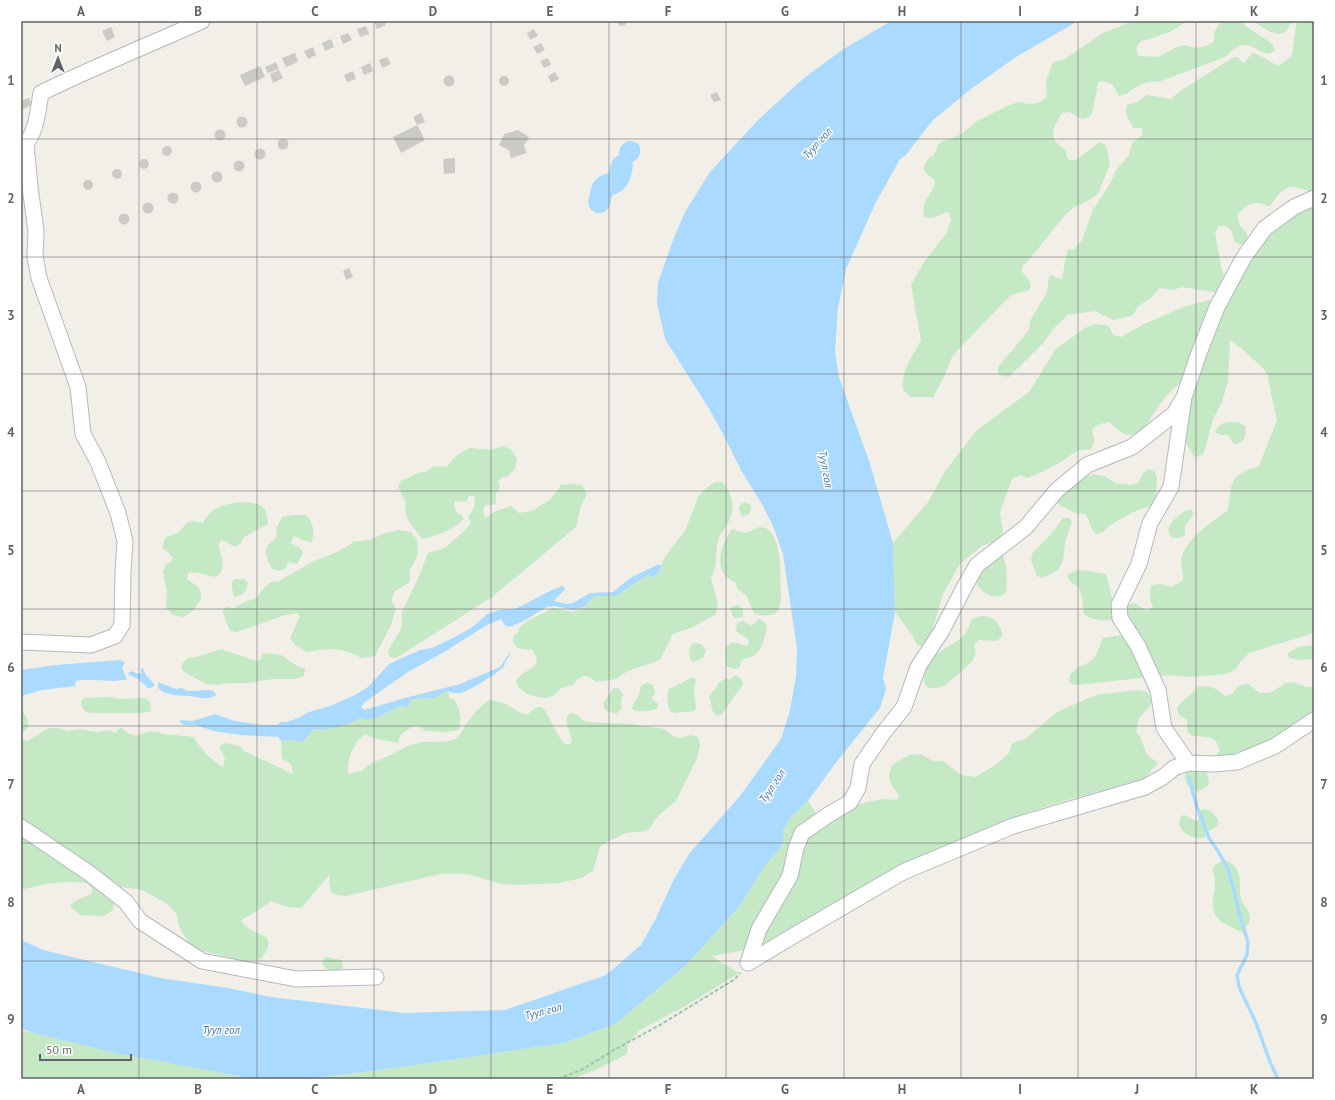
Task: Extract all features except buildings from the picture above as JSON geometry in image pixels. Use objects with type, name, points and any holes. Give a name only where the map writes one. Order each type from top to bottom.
[{"type":"street","points":[[21,642],[91,645],[115,636],[122,625],[125,541],[118,513],[101,470],[83,434],[78,387],[39,278],[35,258],[36,231],[24,146],[33,129],[38,113],[41,93],[86,70],[158,41],[202,21]]},
{"type":"street","points":[[1188,763],[1164,728],[1158,690],[1138,646],[1120,618],[1119,605],[1139,564],[1150,523],[1171,487],[1184,397],[1217,307],[1244,257],[1265,228],[1294,207],[1314,198]]},
{"type":"street","points":[[748,963],[758,928],[790,876],[796,848],[802,833],[850,802],[858,788],[862,764],[884,732],[904,707],[918,667],[941,632],[966,584],[978,565],[1026,527],[1057,490],[1086,465],[1132,446],[1174,414],[1184,397]]},
{"type":"street","points":[[748,963],[903,872],[1013,826],[1145,787],[1163,777],[1174,768],[1188,763],[1214,764],[1236,762],[1275,746],[1314,720]]},
{"type":"street","points":[[21,827],[89,873],[126,902],[140,921],[202,961],[296,979],[376,977]]},
{"type":"path","points":[[558,1079],[583,1069],[697,1003],[735,979],[748,963]]},
{"type":"green space","points":[[1133,21],[1185,21],[1171,31],[1140,42],[1136,49],[1139,56],[1158,57],[1179,46],[1185,45],[1195,48],[1205,46],[1214,42],[1214,33],[1221,21],[1241,21],[1273,45],[1275,50],[1267,54],[1252,46],[1243,45],[1233,50],[1225,57],[1161,81],[1148,82],[1139,85],[1126,94],[1119,96],[1112,84],[1101,81],[1098,83],[1092,114],[1087,118],[1082,119],[1069,112],[1062,113],[1053,133],[1056,142],[1066,150],[1069,160],[1076,160],[1100,142],[1107,148],[1110,164],[1098,194],[1084,203],[1074,207],[1065,215],[1028,261],[1022,266],[1022,272],[1030,282],[1030,290],[1011,295],[958,350],[952,357],[943,379],[933,397],[911,397],[903,390],[905,370],[921,340],[911,285],[924,262],[946,234],[951,221],[949,213],[946,212],[938,216],[927,218],[924,217],[924,205],[935,181],[925,172],[924,166],[928,159],[934,155],[938,145],[942,141],[961,134],[977,121],[1009,105],[1020,102],[1027,104],[1038,103],[1047,97],[1046,82],[1052,64],[1056,61],[1063,60],[1103,33]]},
{"type":"green space","points":[[1254,21],[1293,21],[1285,32],[1278,34],[1264,29]]},
{"type":"green space","points":[[1299,21],[1314,21],[1314,192],[1291,187],[1281,192],[1271,205],[1267,206],[1254,203],[1246,206],[1237,216],[1240,226],[1247,234],[1246,242],[1241,245],[1234,242],[1232,232],[1227,226],[1219,226],[1215,233],[1222,271],[1226,278],[1219,292],[1182,287],[1173,290],[1159,288],[1151,298],[1138,306],[1133,315],[1123,318],[1113,320],[1095,311],[1068,315],[1055,327],[1044,342],[1009,377],[998,374],[998,367],[1029,330],[1030,321],[1047,292],[1049,277],[1052,275],[1056,278],[1062,279],[1069,249],[1074,250],[1082,240],[1093,210],[1110,184],[1116,170],[1129,155],[1132,143],[1142,135],[1142,128],[1134,128],[1127,116],[1126,110],[1128,104],[1135,103],[1147,95],[1171,99],[1180,91],[1234,57],[1238,57],[1240,61],[1245,63],[1251,54],[1255,53],[1278,66],[1292,56],[1296,24]]},
{"type":"green space","points":[[1314,200],[1314,633],[1249,653],[1240,662],[1235,670],[1226,674],[1189,677],[1167,675],[1078,685],[1073,685],[1069,681],[1070,676],[1076,669],[1094,658],[1103,638],[1121,635],[1120,629],[1125,606],[1134,603],[1147,611],[1153,607],[1150,599],[1151,585],[1160,584],[1172,587],[1183,580],[1181,559],[1189,543],[1208,525],[1228,510],[1230,492],[1237,476],[1259,466],[1277,420],[1268,376],[1263,368],[1230,340],[1228,381],[1222,402],[1213,419],[1202,455],[1194,457],[1180,432],[1183,380],[1160,403],[1144,431],[1129,435],[1125,434],[1109,422],[1100,424],[1092,429],[1094,443],[1090,450],[1077,451],[1051,467],[1027,478],[1021,475],[1012,479],[1000,512],[1003,532],[998,540],[982,546],[960,564],[943,594],[931,635],[926,646],[917,645],[911,633],[895,612],[893,543],[928,502],[946,470],[977,430],[1029,392],[1056,349],[1085,328],[1094,324],[1109,326],[1113,335],[1121,337],[1144,324],[1186,306],[1218,298],[1280,220]]},
{"type":"green space","points":[[1227,422],[1238,422],[1245,426],[1246,432],[1241,442],[1235,444],[1228,435],[1221,435],[1215,432],[1221,424]]},
{"type":"green space","points":[[502,446],[511,449],[517,459],[515,469],[507,477],[502,477],[498,482],[500,487],[496,494],[496,503],[493,505],[486,505],[483,508],[485,518],[496,511],[511,506],[519,513],[532,511],[551,499],[561,485],[573,484],[582,485],[587,494],[581,506],[576,527],[492,597],[396,658],[390,657],[388,651],[402,627],[402,612],[421,572],[428,553],[445,548],[464,531],[471,523],[468,517],[475,505],[474,496],[469,496],[466,502],[455,501],[454,505],[457,513],[464,519],[444,532],[422,539],[408,520],[405,510],[406,503],[398,487],[401,481],[415,474],[427,471],[435,466],[446,467],[456,456],[471,448],[492,450]]},
{"type":"green space","points":[[1150,469],[1155,472],[1157,478],[1156,501],[1152,505],[1131,513],[1109,526],[1103,532],[1096,534],[1085,514],[1075,513],[1058,504],[1057,498],[1078,479],[1093,474],[1104,476],[1115,483],[1131,485],[1138,483],[1143,473]]},
{"type":"green space","points":[[715,482],[722,482],[725,486],[730,494],[733,507],[730,519],[719,538],[715,568],[711,577],[718,605],[716,614],[693,627],[673,634],[660,660],[628,671],[616,679],[596,682],[590,677],[584,676],[577,679],[573,685],[561,688],[553,696],[546,698],[528,694],[519,688],[516,681],[520,676],[533,668],[537,661],[532,649],[521,649],[514,644],[514,636],[518,633],[519,628],[527,621],[553,608],[573,612],[585,606],[595,596],[611,596],[623,592],[648,575],[652,578],[659,572],[663,560],[686,529],[698,497],[705,489]]},
{"type":"green space","points":[[242,502],[254,503],[262,506],[266,513],[268,524],[244,537],[241,543],[235,547],[222,540],[219,546],[222,560],[222,571],[216,577],[199,573],[188,573],[187,579],[198,587],[201,592],[201,599],[193,611],[183,617],[173,615],[166,608],[167,594],[163,572],[166,564],[171,562],[173,558],[162,548],[165,538],[179,532],[187,523],[193,521],[203,523],[210,513],[219,507]]},
{"type":"green space","points":[[744,502],[751,505],[751,508],[750,514],[742,516],[739,507]]},
{"type":"green space","points":[[1191,509],[1193,513],[1192,517],[1185,525],[1185,535],[1179,538],[1172,538],[1169,534],[1170,526],[1181,514]]},
{"type":"green space","points":[[306,515],[309,518],[313,528],[311,543],[294,536],[290,543],[299,547],[303,552],[297,564],[288,562],[285,569],[279,571],[272,569],[266,555],[267,548],[276,537],[277,527],[282,517]]},
{"type":"green space","points":[[1063,518],[1069,518],[1072,522],[1065,542],[1063,560],[1058,570],[1042,578],[1037,576],[1031,560],[1033,552],[1051,534]]},
{"type":"green space","points":[[759,527],[766,528],[771,532],[777,544],[780,560],[781,599],[779,609],[775,614],[769,615],[754,613],[746,595],[737,589],[736,583],[729,579],[722,571],[720,559],[723,546],[732,529],[746,533]]},
{"type":"green space","points":[[399,530],[411,532],[417,540],[418,554],[410,570],[410,582],[395,591],[391,600],[396,609],[391,625],[375,656],[361,658],[355,654],[334,649],[306,652],[295,645],[290,638],[300,617],[298,613],[285,615],[237,632],[230,631],[223,610],[227,607],[234,608],[244,602],[255,599],[271,582],[279,581],[314,561],[350,545],[354,541],[373,539],[382,534]]},
{"type":"green space","points":[[999,555],[1003,556],[1005,560],[1007,584],[1006,593],[997,597],[988,595],[984,592],[978,586],[977,578],[978,574],[986,565]]},
{"type":"green space","points":[[1083,570],[1106,574],[1117,616],[1113,620],[1098,620],[1084,614],[1080,590],[1070,582],[1068,578],[1068,574]]},
{"type":"green space","points":[[235,579],[244,579],[248,583],[244,593],[235,597],[232,590],[232,581]]},
{"type":"green space","points":[[739,605],[743,610],[743,617],[735,618],[732,615],[730,608]]},
{"type":"green space","points":[[981,616],[990,617],[996,621],[1003,635],[997,641],[979,640],[974,644],[976,653],[974,658],[960,673],[944,686],[938,688],[927,687],[924,678],[928,663],[938,653],[964,635],[972,619]]},
{"type":"green space","points":[[759,619],[765,622],[767,627],[763,643],[759,651],[753,656],[741,661],[740,667],[736,669],[726,665],[725,649],[729,644],[738,643],[744,646],[748,645],[748,639],[735,630],[738,623],[743,621],[751,626]]},
{"type":"green space","points":[[693,643],[701,644],[706,650],[703,658],[692,662],[689,652]]},
{"type":"green space","points":[[1314,645],[1314,659],[1298,660],[1290,658],[1287,654],[1298,647]]},
{"type":"green space","points":[[221,649],[257,661],[262,659],[261,656],[264,653],[281,655],[297,666],[305,669],[304,676],[295,679],[273,679],[248,683],[228,683],[217,685],[206,684],[184,672],[181,668],[187,658],[197,657]]},
{"type":"green space","points":[[736,675],[741,679],[743,684],[722,714],[717,716],[713,712],[709,696],[717,687],[718,683],[727,678],[729,680]]},
{"type":"green space","points":[[691,677],[696,679],[694,691],[695,711],[675,713],[670,711],[667,700],[669,689]]},
{"type":"green space","points":[[1292,682],[1309,687],[1312,687],[1314,684],[1314,728],[1299,725],[1241,757],[1218,757],[1217,753],[1220,751],[1219,746],[1214,739],[1192,736],[1187,731],[1187,720],[1179,715],[1177,708],[1197,687],[1212,687],[1225,696],[1232,694],[1237,688],[1245,684],[1248,684],[1260,693],[1270,693],[1284,684]]},
{"type":"green space","points":[[647,683],[653,685],[655,694],[651,698],[658,704],[658,708],[645,711],[632,709],[639,695],[640,687]]},
{"type":"green space","points":[[613,689],[619,689],[623,695],[621,700],[622,708],[616,714],[605,710],[603,703]]},
{"type":"green space","points":[[1136,690],[1147,692],[1153,701],[1139,718],[1136,732],[1140,736],[1147,755],[1158,763],[1144,779],[1020,815],[988,832],[934,851],[868,885],[763,947],[711,956],[739,973],[687,1005],[640,1030],[628,1043],[627,1054],[598,1069],[571,1079],[308,1079],[367,1072],[564,1043],[615,1024],[684,967],[739,907],[765,866],[781,847],[783,842],[783,830],[791,817],[808,801],[821,821],[854,805],[883,799],[897,800],[899,796],[891,784],[889,775],[892,765],[909,755],[920,754],[933,761],[943,761],[961,775],[975,777],[997,764],[1010,752],[1011,745],[1015,742],[1024,740],[1057,712],[1096,695]]},
{"type":"green space","points":[[447,691],[449,698],[454,699],[459,710],[459,730],[445,732],[426,731],[418,726],[412,727],[401,734],[398,743],[373,738],[365,734],[360,738],[351,752],[348,763],[348,775],[354,772],[362,771],[372,763],[411,745],[423,742],[444,742],[453,740],[460,735],[466,724],[477,710],[490,700],[506,704],[523,714],[528,714],[537,707],[542,707],[561,740],[565,744],[570,744],[572,741],[567,724],[567,716],[571,713],[577,715],[586,722],[632,724],[664,729],[675,737],[680,738],[691,735],[698,737],[700,745],[697,758],[676,801],[661,813],[651,827],[646,831],[625,833],[600,847],[593,871],[581,878],[560,883],[516,885],[501,884],[468,874],[440,874],[346,896],[337,895],[331,892],[329,883],[330,874],[301,908],[287,907],[271,901],[241,920],[251,930],[267,938],[269,943],[261,959],[243,961],[191,948],[179,926],[176,913],[165,902],[141,890],[122,887],[115,895],[113,910],[104,916],[80,915],[70,906],[76,901],[92,893],[92,889],[87,883],[54,883],[21,890],[21,738],[27,741],[49,728],[58,728],[68,731],[78,729],[98,732],[110,730],[116,733],[118,729],[122,728],[128,733],[136,736],[153,731],[163,734],[194,737],[206,754],[223,767],[225,758],[219,747],[225,743],[240,746],[244,751],[293,774],[291,764],[282,759],[281,741],[295,740],[302,742],[314,729],[332,728],[361,718],[365,720],[378,717],[402,705],[405,708],[409,705],[412,699],[434,698]]},
{"type":"green space","points":[[109,697],[120,699],[146,698],[150,702],[151,711],[141,713],[91,713],[85,711],[82,706],[81,701],[84,698]]},
{"type":"green space","points":[[21,711],[26,716],[28,723],[28,728],[23,732],[21,731]]},
{"type":"green space","points":[[1187,769],[1206,771],[1209,781],[1208,786],[1198,792],[1188,786],[1185,780]]},
{"type":"green space","points":[[1202,809],[1210,810],[1217,818],[1219,823],[1216,827],[1209,831],[1204,838],[1189,836],[1179,825],[1181,816],[1188,816],[1193,820],[1198,821]]},
{"type":"green space","points":[[1227,861],[1237,869],[1239,873],[1241,899],[1249,914],[1247,926],[1242,932],[1225,924],[1216,916],[1214,912],[1213,903],[1215,882],[1213,870],[1216,864]]},
{"type":"green space","points":[[327,957],[341,960],[343,966],[341,970],[332,972],[326,968],[322,963],[323,959]]},
{"type":"green space","points":[[21,1030],[115,1053],[254,1079],[21,1079]]},
{"type":"water","name":"Туул гол","points":[[891,21],[1078,21],[1016,57],[971,89],[933,120],[905,156],[900,159],[875,204],[846,269],[838,308],[835,352],[839,377],[870,464],[893,543],[895,612],[883,678],[886,689],[880,708],[834,765],[808,801],[791,817],[783,830],[783,842],[781,847],[765,866],[739,907],[684,967],[615,1024],[564,1043],[380,1070],[307,1079],[254,1079],[115,1053],[33,1033],[21,1028],[21,940],[43,950],[160,978],[228,988],[271,997],[405,1013],[505,1010],[606,975],[641,945],[656,918],[673,881],[689,854],[740,796],[781,739],[790,710],[796,676],[797,649],[783,554],[773,526],[763,506],[741,470],[708,407],[665,339],[657,303],[658,283],[673,240],[685,212],[710,172],[759,119],[804,78],[842,50]]},
{"type":"water","points":[[628,141],[639,145],[640,155],[636,160],[622,166],[619,159],[619,152],[624,143]]},
{"type":"water","points":[[657,565],[662,565],[659,572],[652,578],[648,575],[616,596],[595,596],[585,606],[574,610],[555,606],[547,607],[522,622],[509,627],[505,625],[501,619],[485,626],[446,651],[408,672],[365,702],[361,707],[364,710],[460,684],[500,667],[510,652],[504,667],[464,692],[456,693],[447,691],[434,698],[412,699],[409,705],[405,708],[402,705],[378,717],[365,720],[361,718],[332,728],[314,729],[302,742],[295,740],[281,741],[278,737],[241,735],[213,731],[196,725],[184,725],[179,722],[181,720],[193,721],[215,714],[235,721],[262,725],[277,725],[281,722],[287,722],[355,695],[368,687],[389,664],[420,650],[432,648],[453,638],[474,626],[487,614],[500,610],[515,609],[562,586],[565,588],[564,590],[554,601],[567,604],[573,603],[590,593],[613,592],[630,578]]},
{"type":"water","points":[[120,660],[125,662],[122,668],[127,679],[115,681],[82,680],[76,681],[75,686],[42,690],[21,696],[21,670],[56,665]]},
{"type":"water","points":[[141,668],[143,668],[146,675],[155,685],[151,688],[148,688],[128,673],[133,671],[141,674]]},
{"type":"water","points":[[158,682],[176,689],[182,688],[187,691],[213,691],[217,695],[203,698],[168,694],[158,688]]},
{"type":"waterway","points":[[599,202],[603,188],[617,180],[622,166]]},
{"type":"waterway","points":[[1189,778],[1197,807],[1209,838],[1228,869],[1248,942],[1247,955],[1237,975],[1239,987],[1256,1023],[1270,1062],[1278,1079]]}]
